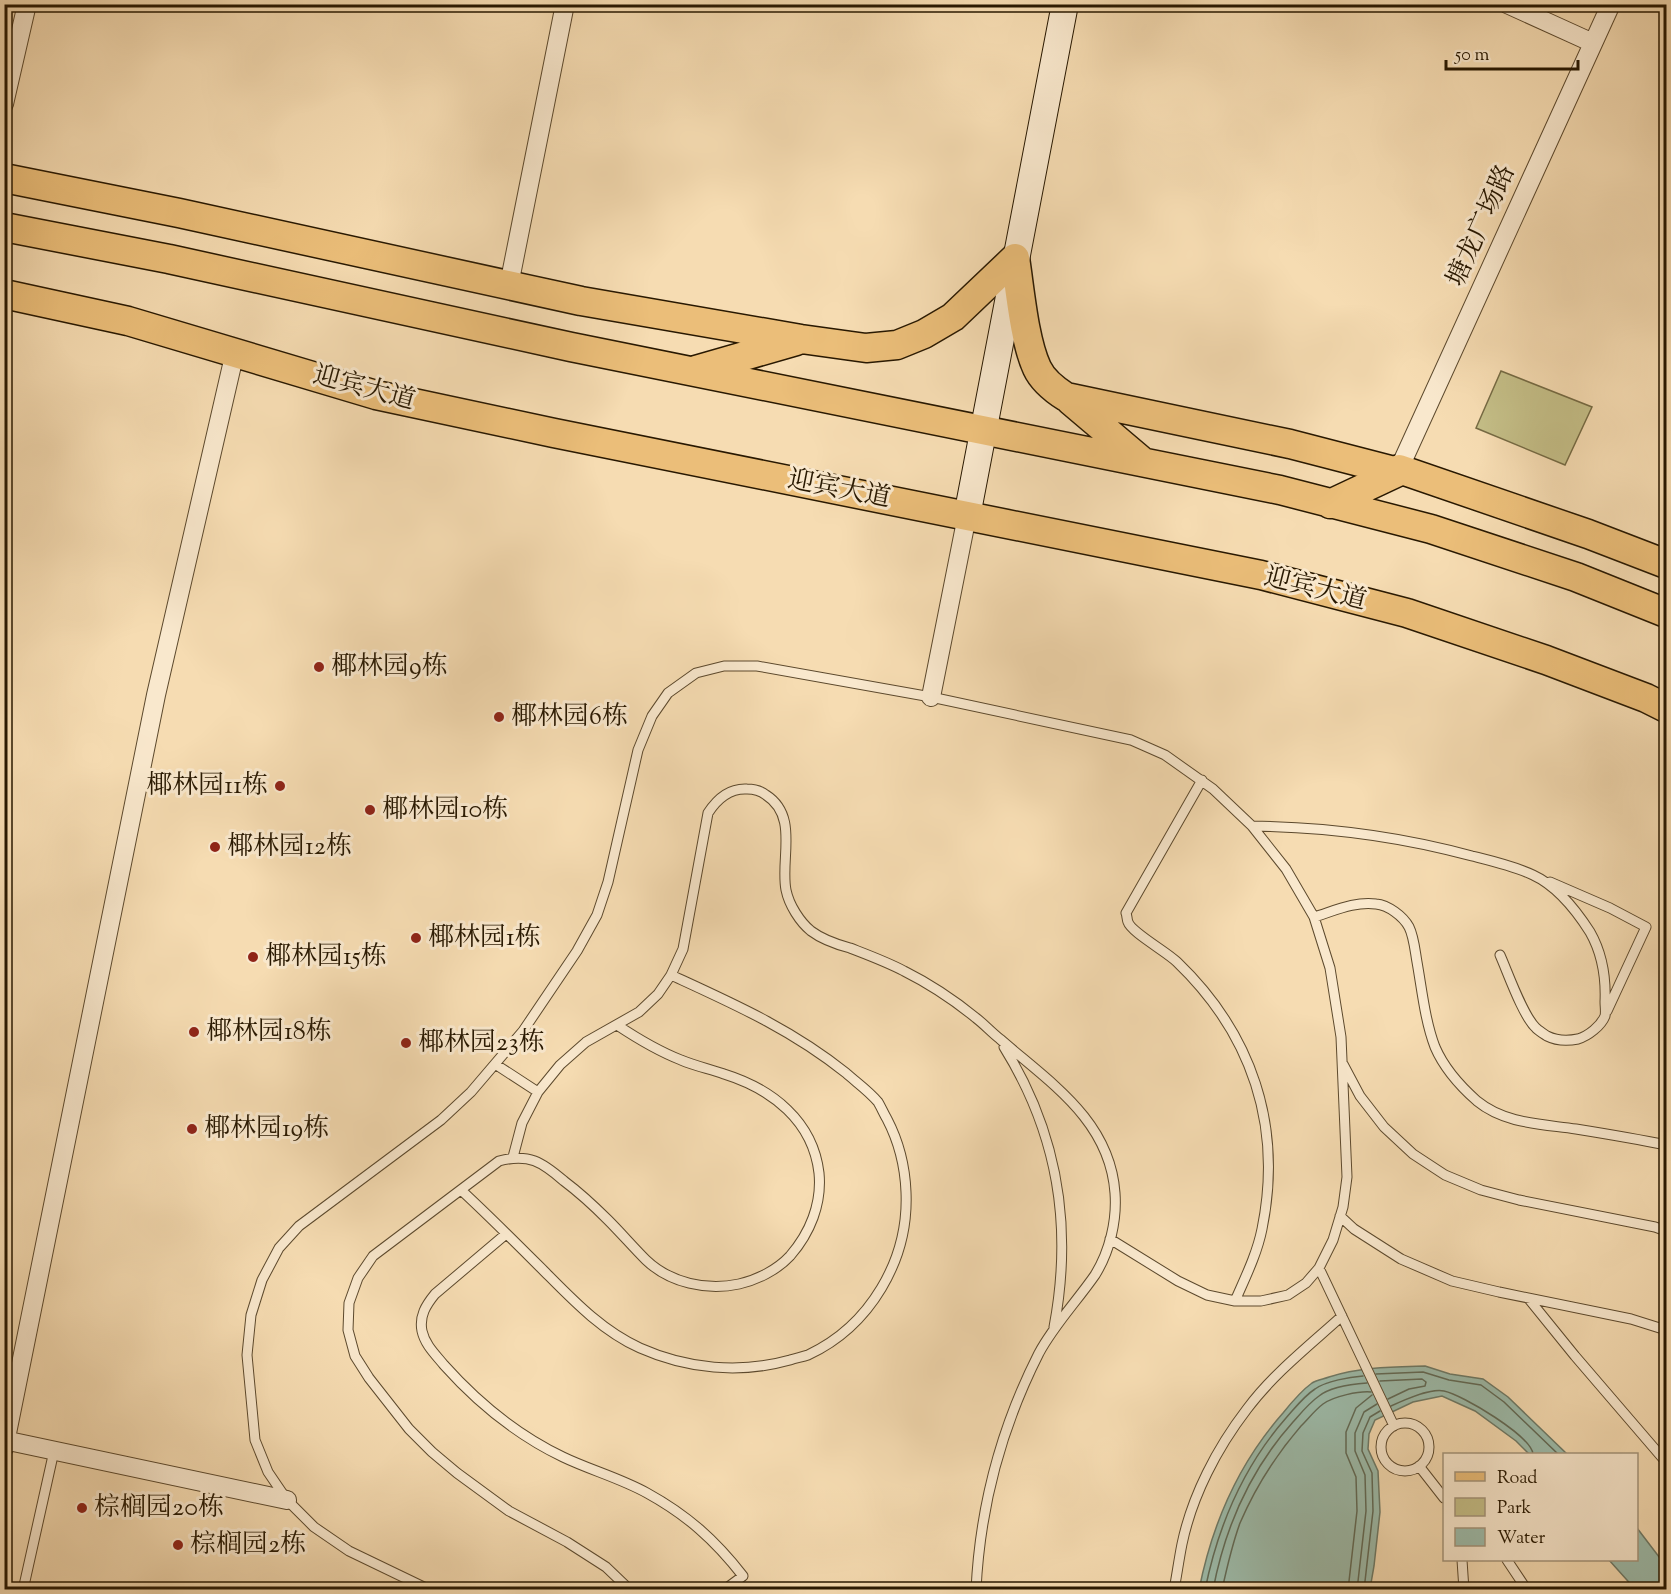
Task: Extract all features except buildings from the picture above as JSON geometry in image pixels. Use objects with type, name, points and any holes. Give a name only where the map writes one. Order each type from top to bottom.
[{"type":"main road","points":[[4,178],[179,213],[581,301],[866,348],[897,345],[924,334],[953,317],[1016,258]]},
{"type":"main road","points":[[4,227],[169,260],[560,345],[1280,490],[1431,529],[1576,577],[1665,612]]},
{"type":"main road","points":[[1016,258],[1028,340],[1037,369],[1051,388],[1066,397],[1145,463]]},
{"type":"main road","name":"迎宾大道","points":[[4,294],[128,321],[376,395],[1261,575],[1407,613],[1546,660],[1646,698],[1666,708]]},
{"type":"main road","points":[[692,372],[801,339]]},
{"type":"main road","points":[[1066,397],[1290,444],[1398,470],[1577,530],[1666,564]]},
{"type":"main road","points":[[1330,504],[1398,470]]},
{"type":"street","points":[[4,104],[27,4]]},
{"type":"street","points":[[509,285],[565,4]]},
{"type":"street","points":[[931,697],[1065,4]]},
{"type":"street","points":[[1507,4],[1593,44]]},
{"type":"street","name":"塘龙广场路","points":[[1398,470],[1611,4]]},
{"type":"street","points":[[235,352],[156,695],[5,1443],[54,1451],[287,1500]]},
{"type":"lane","points":[[430,1590],[349,1551],[314,1527],[287,1500],[268,1472],[255,1440],[247,1355],[251,1315],[262,1280],[279,1248],[299,1226],[441,1120],[471,1092],[523,1031],[578,951],[597,915],[608,882],[638,750],[652,716],[668,693],[696,673],[724,666],[757,666],[931,697],[1131,740],[1165,754],[1213,789],[1252,826],[1286,869],[1314,917],[1329,968],[1341,1037],[1347,1177],[1343,1207],[1333,1240],[1320,1268],[1306,1283],[1288,1295],[1261,1301],[1235,1301],[1208,1295],[1178,1281],[1110,1239]]},
{"type":"lane","points":[[1202,780],[1126,913],[1127,921],[1132,928],[1170,955],[1197,982],[1221,1012],[1240,1045],[1255,1080],[1264,1117],[1269,1155],[1268,1193],[1262,1230],[1251,1267],[1235,1301]]},
{"type":"lane","points":[[513,1157],[522,1123],[538,1092],[560,1065],[586,1042],[639,1012],[658,994],[671,975],[683,949],[708,813],[717,800],[730,791],[745,788],[760,791],[774,800],[782,813],[786,828],[786,890],[794,911],[808,929],[827,942],[877,958],[904,970],[930,985],[978,1019],[1058,1088],[1084,1115],[1100,1139],[1110,1165],[1115,1192],[1114,1220],[1108,1248],[1096,1273],[1041,1350],[1017,1399],[999,1450],[986,1503],[976,1590]]},
{"type":"lane","points":[[1252,826],[1336,830],[1395,838],[1442,848],[1534,875],[1646,927],[1605,1016],[1595,1029],[1582,1038],[1565,1041],[1549,1037],[1536,1028],[1527,1014],[1500,955]]},
{"type":"lane","points":[[1534,875],[1557,891],[1576,911],[1591,934],[1601,961],[1606,988],[1605,1016]]},
{"type":"lane","points":[[1314,917],[1359,903],[1378,904],[1396,912],[1408,926],[1411,936],[1429,1025],[1436,1048],[1447,1069],[1480,1103],[1500,1115],[1523,1123],[1574,1129],[1666,1145]]},
{"type":"lane","points":[[461,1190],[582,1309],[609,1330],[639,1347],[671,1360],[705,1366],[740,1368],[774,1364],[807,1355],[839,1336],[866,1311],[887,1280],[901,1246],[907,1209],[905,1172],[896,1136],[878,1102],[806,1043],[751,1012],[671,975]]},
{"type":"lane","points":[[617,1025],[638,1039],[681,1060],[747,1082],[784,1106],[799,1121],[810,1140],[817,1161],[820,1182],[818,1204],[811,1225],[801,1243],[787,1260],[749,1281],[728,1286],[706,1287],[685,1282],[665,1274],[647,1261],[581,1194],[541,1162],[513,1157],[499,1161],[373,1256],[358,1278],[349,1303],[348,1330],[355,1356],[369,1378],[410,1429],[432,1452],[509,1511],[567,1542],[606,1567],[630,1590]]},
{"type":"lane","points":[[1000,1039],[1032,1099],[1054,1163],[1060,1197],[1063,1253],[1060,1298],[1053,1332]]},
{"type":"lane","points":[[1342,1062],[1360,1096],[1384,1127],[1413,1154],[1445,1175],[1481,1190],[1519,1200],[1666,1231]]},
{"type":"lane","points":[[495,1064],[538,1092]]},
{"type":"lane","points":[[1340,1216],[1354,1229],[1401,1259],[1452,1281],[1631,1319],[1666,1330]]},
{"type":"lane","points":[[506,1233],[426,1304],[422,1317],[422,1331],[426,1343],[462,1385],[493,1413],[526,1437],[563,1457],[646,1492],[687,1518],[722,1550],[743,1576],[724,1590]]},
{"type":"lane","points":[[1320,1268],[1394,1426]]},
{"type":"lane","points":[[1528,1298],[1666,1462]]},
{"type":"lane","points":[[1174,1590],[1182,1542],[1197,1495],[1220,1449],[1248,1408],[1268,1385],[1342,1316]]},
{"type":"lane","points":[[1408,1423],[1418,1427],[1424,1433],[1429,1449],[1425,1460],[1419,1466],[1406,1471],[1394,1468],[1387,1463],[1383,1456],[1381,1442],[1384,1435],[1394,1426],[1408,1423]]},
{"type":"lane","points":[[23,1590],[54,1451]]},
{"type":"lane","points":[[1419,1466],[1443,1497]]},
{"type":"lane","points":[[1462,1561],[1464,1590]]},
{"type":"lane","points":[[1508,1561],[1527,1590]]},
{"type":"green space","points":[[1501,371],[1592,407],[1565,465],[1476,428]]},
{"type":"water","points":[[1425,1366],[1450,1374],[1483,1379],[1508,1397],[1566,1453],[1528,1453],[1516,1441],[1475,1411],[1442,1396],[1413,1402],[1375,1420],[1369,1434],[1368,1449],[1378,1471],[1380,1512],[1370,1589],[1199,1590],[1211,1542],[1229,1496],[1253,1453],[1289,1405],[1314,1382],[1352,1371]]},
{"type":"water","points":[[1638,1529],[1666,1566],[1666,1589],[1635,1589],[1610,1561],[1638,1561]]},
{"type":"place","name":"椰林园9栋","points":[[319,667]]},
{"type":"place","name":"椰林园6栋","points":[[499,717]]},
{"type":"place","name":"椰林园11栋","points":[[280,786]]},
{"type":"place","name":"椰林园10栋","points":[[370,810]]},
{"type":"place","name":"椰林园12栋","points":[[215,847]]},
{"type":"place","name":"椰林园1栋","points":[[416,938]]},
{"type":"place","name":"椰林园15栋","points":[[253,957]]},
{"type":"place","name":"椰林园18栋","points":[[194,1032]]},
{"type":"place","name":"椰林园23栋","points":[[406,1043]]},
{"type":"place","name":"椰林园19栋","points":[[192,1129]]},
{"type":"place","name":"棕榈园20栋","points":[[82,1508]]},
{"type":"place","name":"棕榈园2栋","points":[[178,1545]]}]
